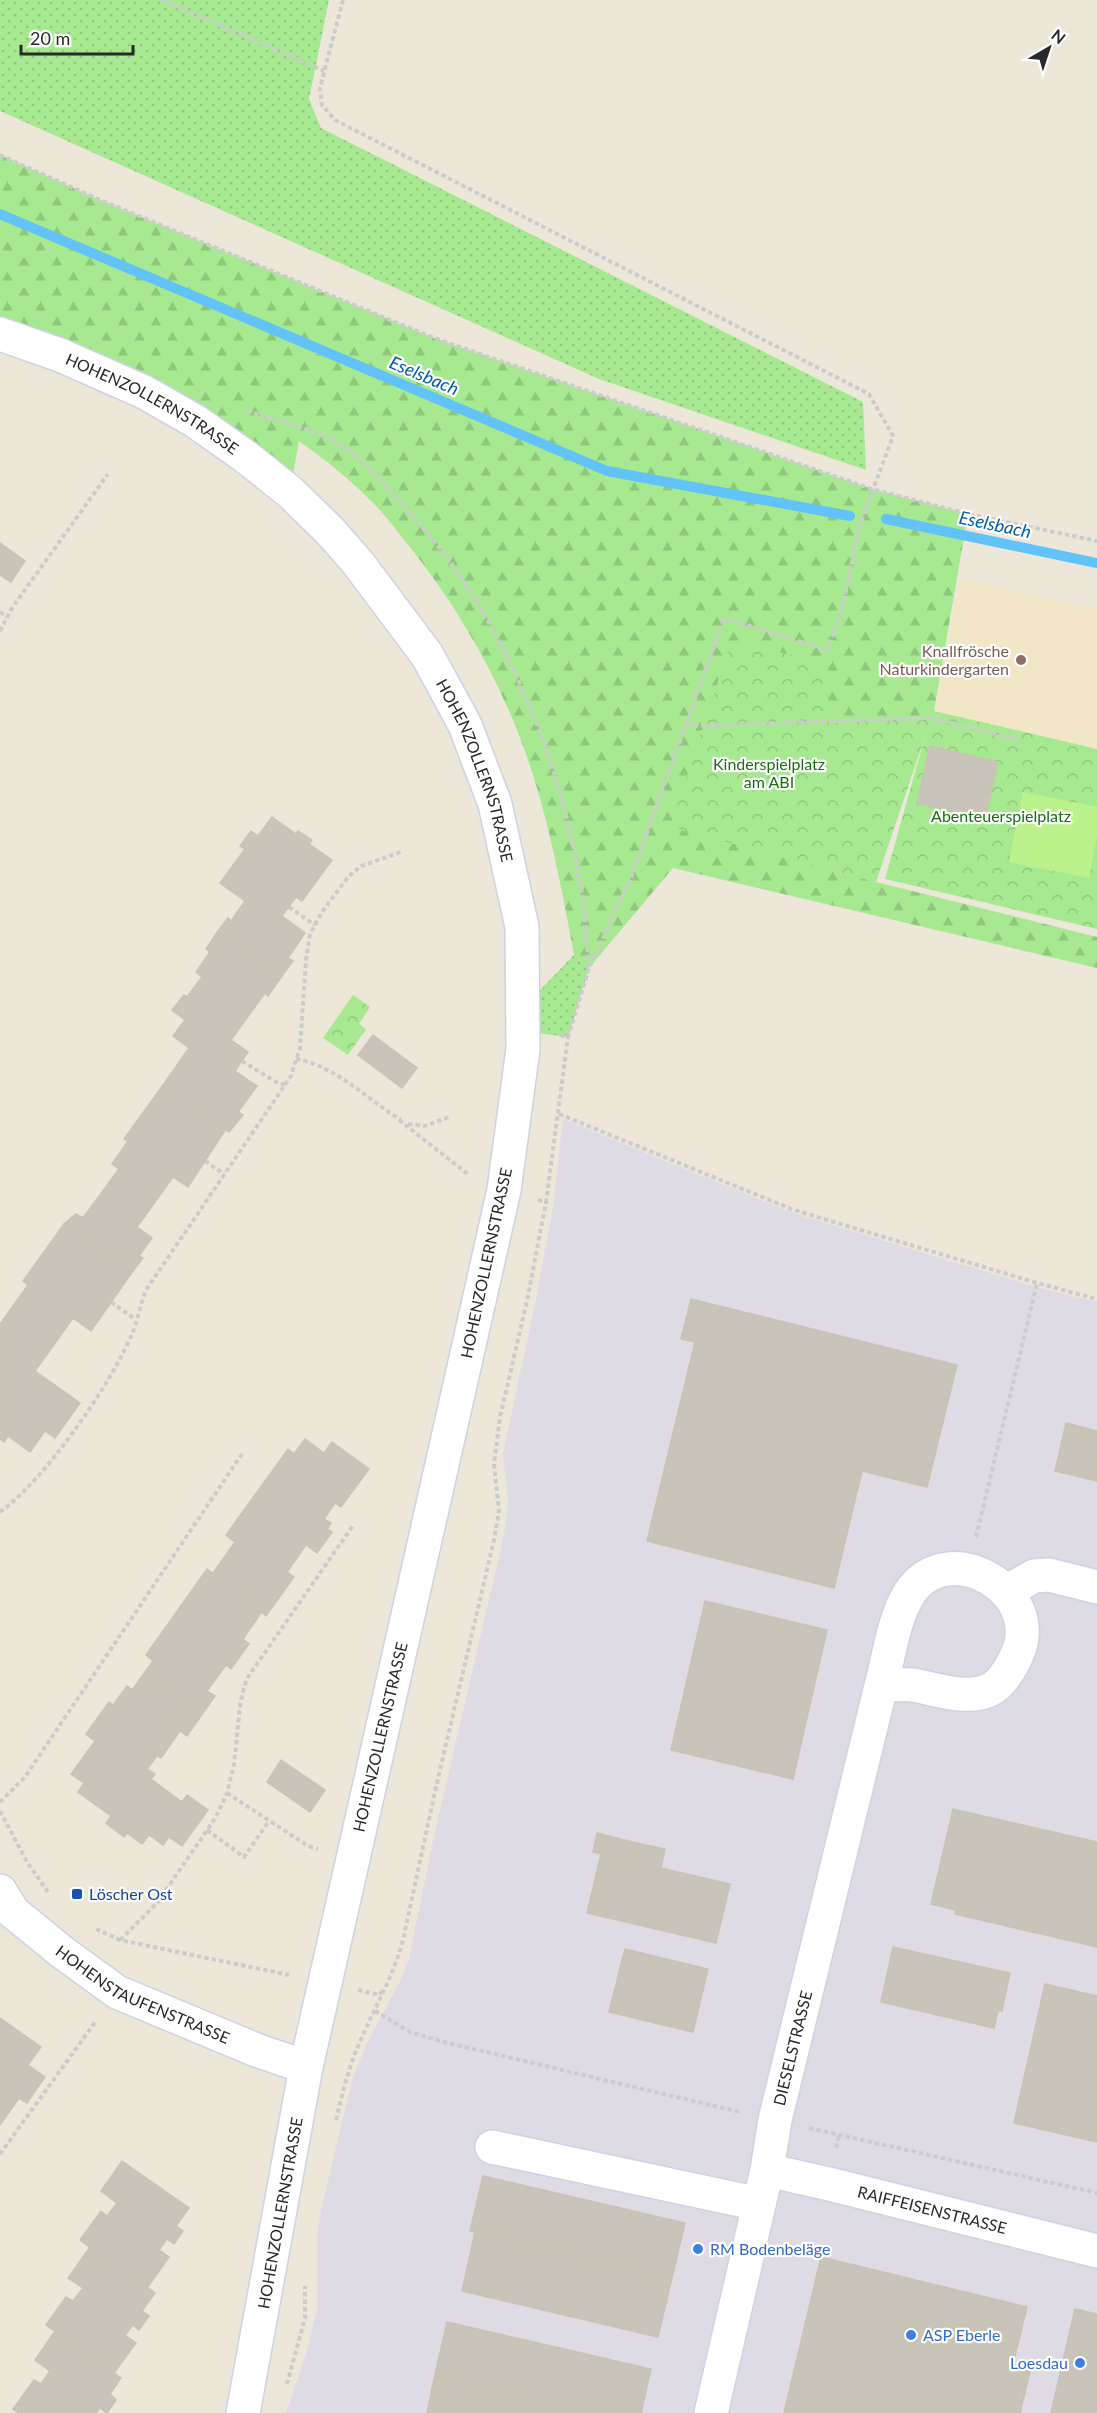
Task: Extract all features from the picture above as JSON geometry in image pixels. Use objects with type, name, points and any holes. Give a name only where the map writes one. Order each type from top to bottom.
[{"type":"street","name":"HOHENZOLLERNSTRASSE","points":[[0,334],[60,355],[144,392],[195,421],[290,492],[330,531],[358,563],[427,655],[465,725],[495,804],[522,927],[523,1049],[504,1190],[306,2067],[243,2413]]},
{"type":"street","name":"DIESELSTRASSE","points":[[711,2413],[759,2204],[775,2120],[881,1686],[897,1623],[909,1594],[925,1577],[945,1570],[973,1570],[998,1582],[1015,1602],[1023,1628],[1020,1650],[1009,1671],[993,1688],[970,1694],[910,1685],[881,1686]]},
{"type":"street","points":[[1006,1592],[1034,1576],[1049,1575],[1097,1587]]},
{"type":"street","name":"HOHENSTAUFENSTRASSE","points":[[4,1908],[117,1992],[256,2050],[306,2067]]},
{"type":"street","points":[[492,2147],[759,2204]]},
{"type":"street","name":"RAIFFEISENSTRASSE","points":[[766,2170],[1097,2251]]},
{"type":"path","points":[[163,0],[324,71]]},
{"type":"path","points":[[343,0],[320,88],[322,105],[335,120],[868,394],[893,436],[860,524],[841,614],[827,650],[724,618],[628,884],[589,968],[568,1036],[559,1114],[794,1210],[1097,1299]]},
{"type":"path","points":[[0,155],[98,199],[434,338],[872,489],[968,514],[1097,541]]},
{"type":"path","points":[[0,631],[7,617],[108,474]]},
{"type":"path","points":[[0,612],[7,617]]},
{"type":"path","points":[[686,726],[931,718],[1022,740]]},
{"type":"path","points":[[0,1512],[34,1481],[113,1373],[133,1332],[146,1290],[291,1076],[300,1048],[310,934],[322,912],[348,876],[361,866],[401,852]]},
{"type":"path","points":[[289,907],[315,925]]},
{"type":"path","points":[[523,1031],[568,1036]]},
{"type":"path","points":[[296,1059],[312,1062],[336,1075],[399,1119],[470,1176],[504,1190]]},
{"type":"path","points":[[242,1061],[276,1082],[286,1084]]},
{"type":"path","points":[[399,1119],[412,1126],[425,1126],[449,1117]]},
{"type":"path","points":[[205,1161],[224,1175]]},
{"type":"path","points":[[335,2121],[347,2077],[363,2035],[387,1987],[403,1940],[436,1787],[495,1540],[499,1511],[494,1464],[500,1417],[527,1301],[546,1202]]},
{"type":"path","points":[[967,1570],[1037,1283]]},
{"type":"path","points":[[111,1302],[136,1320]]},
{"type":"path","points":[[0,1802],[31,1768],[242,1454]]},
{"type":"path","points":[[120,1940],[157,1903],[216,1817],[234,1765],[244,1687],[248,1677],[354,1524]]},
{"type":"path","points":[[226,1793],[308,1846],[352,1863]]},
{"type":"path","points":[[0,1811],[27,1862],[53,1899]]},
{"type":"path","points":[[207,1830],[244,1857],[269,1821]]},
{"type":"path","points":[[92,1928],[120,1940],[379,1995],[387,1987]]},
{"type":"path","points":[[0,2154],[117,1992]]},
{"type":"path","points":[[375,2011],[410,2032],[444,2042],[1097,2193]]},
{"type":"path","points":[[284,2394],[305,2318],[305,2284]]},
{"type":"shaded area","name":"Knallfrösche Naturkindergarten","points":[[960,579],[1097,609],[1097,749],[934,711]]},
{"type":"shaded area","points":[[563,1119],[793,1213],[1040,1288],[1097,1302],[1097,2413],[286,2413],[307,2350],[317,2309],[317,2236],[352,2080],[366,2045],[409,1959],[434,1836],[504,1535],[508,1502],[503,1453],[553,1207]]},
{"type":"green space","points":[[0,0],[329,0],[309,99],[321,128],[863,402],[866,470],[599,379],[0,111]]},
{"type":"green space","points":[[0,155],[98,199],[434,338],[872,489],[968,514],[931,718],[828,722],[671,826],[876,882],[1097,937],[1097,968],[673,868],[589,968],[574,955],[546,822],[534,778],[511,715],[482,656],[449,601],[380,510],[338,471],[299,441],[290,492],[246,457],[0,334]]},
{"type":"green space","points":[[731,642],[827,662],[829,722],[931,718],[934,711],[1097,749],[1097,929],[885,879],[925,737],[876,882],[670,827]]},
{"type":"green space","points":[[1023,792],[1097,807],[1097,836],[1089,878],[1009,862]]},
{"type":"green space","points":[[574,955],[589,968],[568,1037],[523,1031],[522,1003],[540,990]]},
{"type":"green space","points":[[353,995],[370,1007],[359,1024],[366,1029],[348,1055],[323,1038]]},
{"type":"building","points":[[0,543],[25,561],[11,582],[0,575]]},
{"type":"building","points":[[930,746],[998,762],[985,819],[917,803]]},
{"type":"building","points":[[272,817],[296,834],[298,831],[312,840],[309,844],[332,860],[302,901],[296,897],[282,916],[305,933],[288,958],[293,961],[282,976],[218,931],[228,918],[231,921],[245,901],[220,883],[245,849],[240,846],[251,831],[258,836]]},
{"type":"building","points":[[218,931],[282,976],[268,996],[265,993],[231,1040],[248,1052],[235,1071],[257,1086],[238,1112],[243,1115],[229,1132],[163,1085],[189,1048],[173,1036],[185,1020],[172,1010],[184,995],[187,997],[202,977],[196,972],[210,952],[206,949]]},
{"type":"building","points":[[373,1035],[417,1068],[402,1088],[358,1055]]},
{"type":"building","points":[[163,1085],[226,1129],[188,1187],[173,1177],[137,1227],[152,1238],[139,1256],[143,1258],[133,1271],[64,1224],[76,1214],[83,1218],[119,1169],[112,1164],[128,1141],[124,1139]]},
{"type":"building","points":[[64,1224],[133,1271],[91,1331],[73,1318],[35,1371],[80,1403],[55,1438],[45,1431],[30,1452],[8,1436],[4,1442],[0,1439],[0,1324],[28,1285],[23,1281]]},
{"type":"building","points":[[691,1299],[957,1365],[927,1487],[862,1471],[834,1588],[647,1541],[695,1342],[681,1339]]},
{"type":"building","points":[[1066,1423],[1097,1431],[1097,1481],[1055,1471]]},
{"type":"building","points":[[305,1439],[324,1453],[332,1442],[369,1469],[341,1507],[335,1503],[324,1519],[331,1523],[327,1529],[332,1532],[317,1553],[306,1545],[287,1572],[294,1577],[266,1616],[213,1573],[235,1542],[226,1535],[288,1449],[294,1454]]},
{"type":"building","points":[[207,1569],[242,1594],[240,1597],[261,1613],[243,1639],[249,1644],[231,1669],[226,1665],[207,1691],[215,1696],[187,1736],[180,1731],[161,1758],[152,1752],[185,1705],[151,1681],[140,1696],[132,1690],[153,1661],[146,1655]]},
{"type":"building","points":[[705,1601],[827,1630],[793,1779],[671,1750]]},
{"type":"building","points":[[151,1681],[185,1705],[152,1752],[157,1756],[147,1769],[155,1774],[151,1779],[182,1802],[187,1795],[208,1810],[182,1846],[169,1837],[163,1845],[149,1835],[142,1844],[127,1833],[124,1837],[106,1823],[111,1816],[78,1792],[84,1783],[71,1774],[95,1741],[86,1734],[109,1702],[113,1705],[127,1686],[140,1696]]},
{"type":"building","points":[[281,1760],[325,1790],[310,1812],[267,1782]]},
{"type":"building","points":[[953,1809],[1097,1842],[1097,1947],[955,1914],[956,1910],[931,1904]]},
{"type":"building","points":[[597,1833],[637,1843],[632,1861],[593,1852]]},
{"type":"building","points":[[637,1843],[665,1849],[661,1868],[730,1884],[716,1943],[587,1913],[601,1854],[632,1861]]},
{"type":"building","points":[[893,1947],[1010,1973],[1002,2011],[998,2010],[994,2028],[881,2002]]},
{"type":"building","points":[[625,1949],[708,1969],[693,2032],[609,2012]]},
{"type":"building","points":[[1045,1984],[1097,1996],[1097,2142],[1014,2123]]},
{"type":"building","points":[[0,2018],[41,2047],[28,2065],[45,2077],[27,2103],[19,2098],[0,2125]]},
{"type":"building","points":[[122,2161],[189,2208],[176,2226],[183,2231],[174,2244],[167,2239],[159,2250],[169,2257],[147,2288],[80,2240],[101,2211],[107,2216],[117,2203],[101,2191]]},
{"type":"building","points":[[483,2176],[685,2223],[672,2278],[470,2231]]},
{"type":"building","points":[[475,2232],[672,2278],[658,2337],[462,2291]]},
{"type":"building","points":[[90,2247],[155,2293],[142,2311],[149,2316],[139,2330],[133,2325],[125,2335],[136,2343],[114,2373],[46,2325],[66,2297],[73,2301],[83,2288],[68,2278]]},
{"type":"building","name":"ASP Eberle","points":[[821,2257],[1027,2307],[1013,2364],[1031,2368],[1020,2413],[784,2413]]},
{"type":"building","name":"Loesdau","points":[[1075,2309],[1097,2314],[1097,2413],[1051,2413]]},
{"type":"building","points":[[447,2322],[651,2369],[641,2413],[582,2413],[434,2379]]},
{"type":"building","points":[[55,2331],[121,2378],[110,2394],[116,2400],[107,2413],[100,2408],[96,2413],[19,2413],[13,2409],[34,2380],[41,2384],[50,2371],[35,2360]]},
{"type":"building","points":[[434,2379],[582,2413],[427,2413]]},
{"type":"waterway","name":"Eselsbach","points":[[0,214],[607,471],[850,516]]},
{"type":"waterway","name":"Eselsbach","points":[[886,519],[1097,563]]},
{"type":"place","name":"Knallfrösche Naturkindergarten","points":[[1021,660]]},
{"type":"place","name":"Löscher Ost","points":[[77,1894]]},
{"type":"place","name":"RM Bodenbeläge","points":[[698,2249]]},
{"type":"place","name":"ASP Eberle","points":[[911,2335]]},
{"type":"place","name":"Loesdau","points":[[1080,2363]]},
{"type":"park label","name":"Kinderspielplatz am ABI","points":[[769,773]]},
{"type":"park label","name":"Abenteuerspielplatz","points":[[1001,816]]}]
